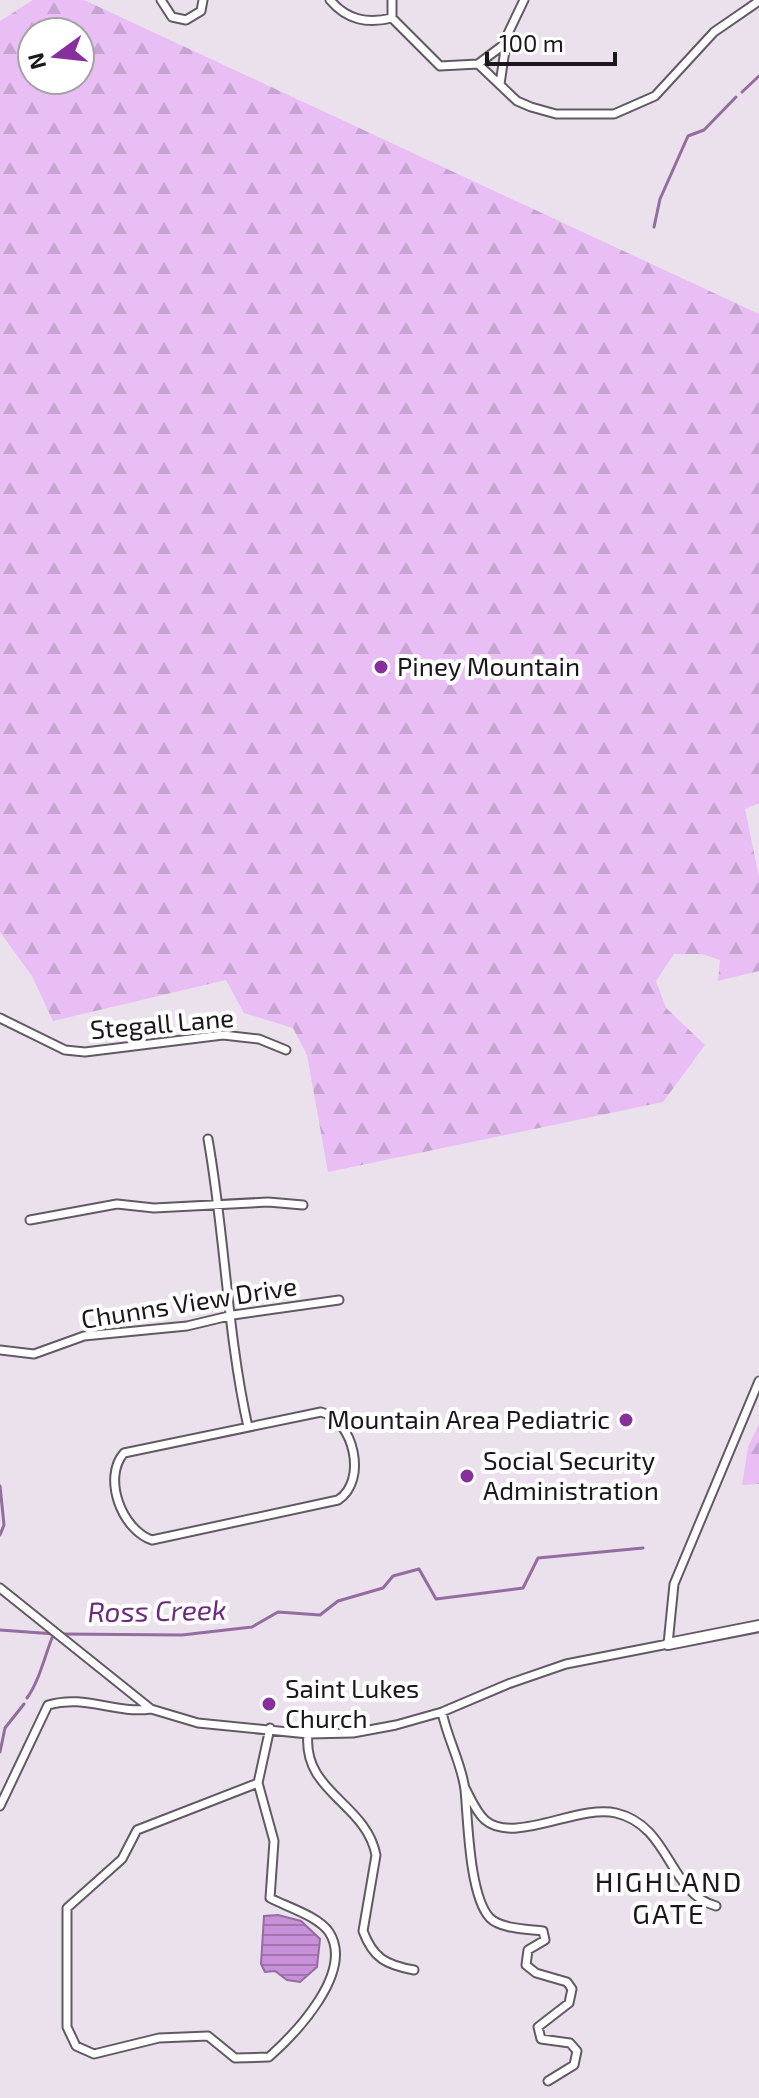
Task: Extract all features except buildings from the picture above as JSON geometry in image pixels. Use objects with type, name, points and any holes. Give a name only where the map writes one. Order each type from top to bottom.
[{"type":"street","points":[[161,0],[172,17],[186,20],[201,11],[203,0]]},
{"type":"street","points":[[330,0],[341,12],[354,18],[379,21],[392,18]]},
{"type":"street","points":[[392,0],[392,18],[440,66],[478,64],[502,46],[524,0]]},
{"type":"street","points":[[478,64],[517,101],[556,114],[614,114],[655,96],[714,32],[759,1]]},
{"type":"street","points":[[500,84],[505,50],[502,46]]},
{"type":"street","name":"Stegall Lane","points":[[0,1018],[65,1050],[85,1052],[223,1035],[259,1039],[286,1050]]},
{"type":"street","points":[[208,1139],[220,1203],[235,1357],[248,1427]]},
{"type":"street","points":[[30,1220],[92,1206],[303,1205]]},
{"type":"street","name":"Chunns View Drive","points":[[0,1350],[34,1354],[84,1336],[187,1326],[233,1315],[339,1300]]},
{"type":"street","points":[[668,1644],[674,1584],[759,1381]]},
{"type":"street","points":[[321,1412],[335,1416],[345,1426],[353,1461],[354,1481],[349,1493],[326,1505],[152,1540],[139,1536],[128,1523],[114,1478],[118,1460],[124,1453],[248,1427],[321,1412]]},
{"type":"street","points":[[0,1588],[151,1709],[198,1723],[308,1734],[353,1733],[442,1712],[566,1664],[759,1626]]},
{"type":"street","points":[[0,1806],[48,1705],[80,1699],[131,1712],[151,1709]]},
{"type":"street","points":[[442,1712],[465,1788],[472,1863],[482,1905],[490,1919],[503,1925],[543,1931],[545,1940],[528,1950],[526,1965],[536,1973],[567,1982],[572,1994],[569,2003],[540,2023],[538,2034],[543,2041],[574,2045],[577,2056],[574,2065],[548,2081]]},
{"type":"street","points":[[258,1783],[137,1830],[122,1859],[67,1908],[67,2027],[76,2046],[94,2054],[159,2038],[208,2036],[235,2058],[269,2057],[296,2033],[321,2002],[334,1958],[329,1933],[316,1922],[270,1898],[274,1841],[258,1783],[270,1728]]},
{"type":"street","points":[[308,1734],[307,1750],[314,1774],[354,1815],[373,1844],[376,1855],[363,1931],[367,1941],[384,1963],[414,1970]]},
{"type":"street","points":[[465,1788],[485,1820],[505,1829],[602,1811],[632,1819],[659,1841],[688,1890],[716,1906]]},
{"type":"green space","points":[[33,0],[84,0],[759,314],[759,803],[745,809],[759,877],[759,971],[718,981],[720,960],[702,954],[674,954],[656,981],[666,1008],[705,1045],[663,1102],[328,1172],[307,1055],[293,1028],[244,1013],[226,980],[53,1021],[32,976],[0,932],[0,21]]},
{"type":"green space","points":[[759,1424],[759,1484],[742,1485],[748,1447]]},
{"type":"shaded area","points":[[278,1915],[301,1921],[320,1939],[317,1967],[300,1982],[287,1980],[275,1971],[265,1972],[261,1964],[264,1916]]},
{"type":"waterway","points":[[742,92],[759,76]]},
{"type":"waterway","points":[[654,227],[660,199],[688,136],[704,130],[736,97]]},
{"type":"waterway","points":[[0,1486],[4,1525],[0,1535]]},
{"type":"waterway","name":"Ross Creek","points":[[62,1634],[182,1635],[252,1627],[278,1612],[320,1615],[338,1601],[383,1588],[393,1576],[419,1569],[436,1599],[523,1588],[538,1558],[643,1548]]},
{"type":"waterway","name":"Ross Creek","points":[[0,1630],[55,1634]]},
{"type":"waterway","points":[[27,1698],[54,1633]]},
{"type":"waterway","points":[[0,1752],[5,1728],[24,1704]]},
{"type":"place","name":"Piney Mountain","points":[[381,667]]},
{"type":"place","name":"Mountain Area Pediatric","points":[[626,1420]]},
{"type":"place","name":"Social Security Administration","points":[[467,1476]]},
{"type":"place","name":"Saint Lukes Church","points":[[269,1704]]},
{"type":"district","name":"HIGHLAND GATE","points":[[669,1898]]}]
